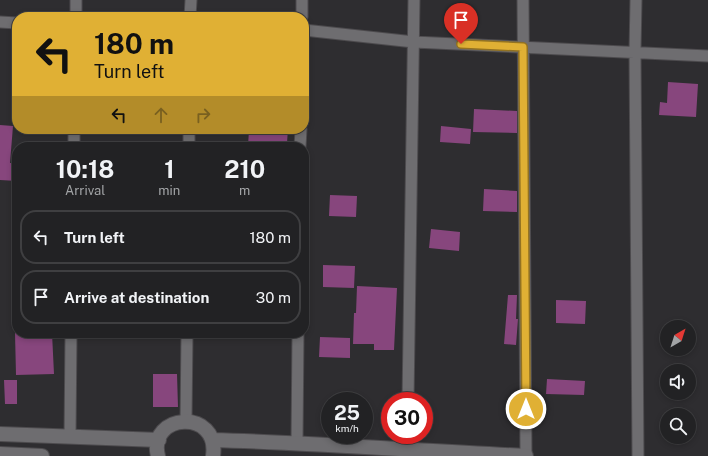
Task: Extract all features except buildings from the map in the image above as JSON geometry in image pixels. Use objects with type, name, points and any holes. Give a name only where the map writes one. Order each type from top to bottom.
[{"type":"street","points":[[76,0],[76,12]]},
{"type":"street","points":[[190,12],[191,0]]},
{"type":"street","points":[[302,0],[302,12]]},
{"type":"street","points":[[408,392],[414,0]]},
{"type":"street","points":[[212,440],[297,442],[408,451],[526,456],[523,0]]},
{"type":"street","points":[[636,0],[635,52],[638,456]]},
{"type":"street","points":[[0,22],[12,23]]},
{"type":"street","points":[[309,31],[414,42],[708,56]]},
{"type":"street","points":[[70,436],[71,338]]},
{"type":"street","points":[[186,420],[187,338]]},
{"type":"street","points":[[297,442],[298,338]]},
{"type":"street","points":[[158,456],[158,440],[167,427],[176,422],[186,420],[196,422],[211,436],[214,445],[214,456]]},
{"type":"street","points":[[0,434],[158,440]]},
{"type":"street","points":[[408,444],[408,451]]},
{"type":"street","points":[[0,454],[42,456]]},
{"type":"route","points":[[461,44],[523,47],[526,409]]}]
